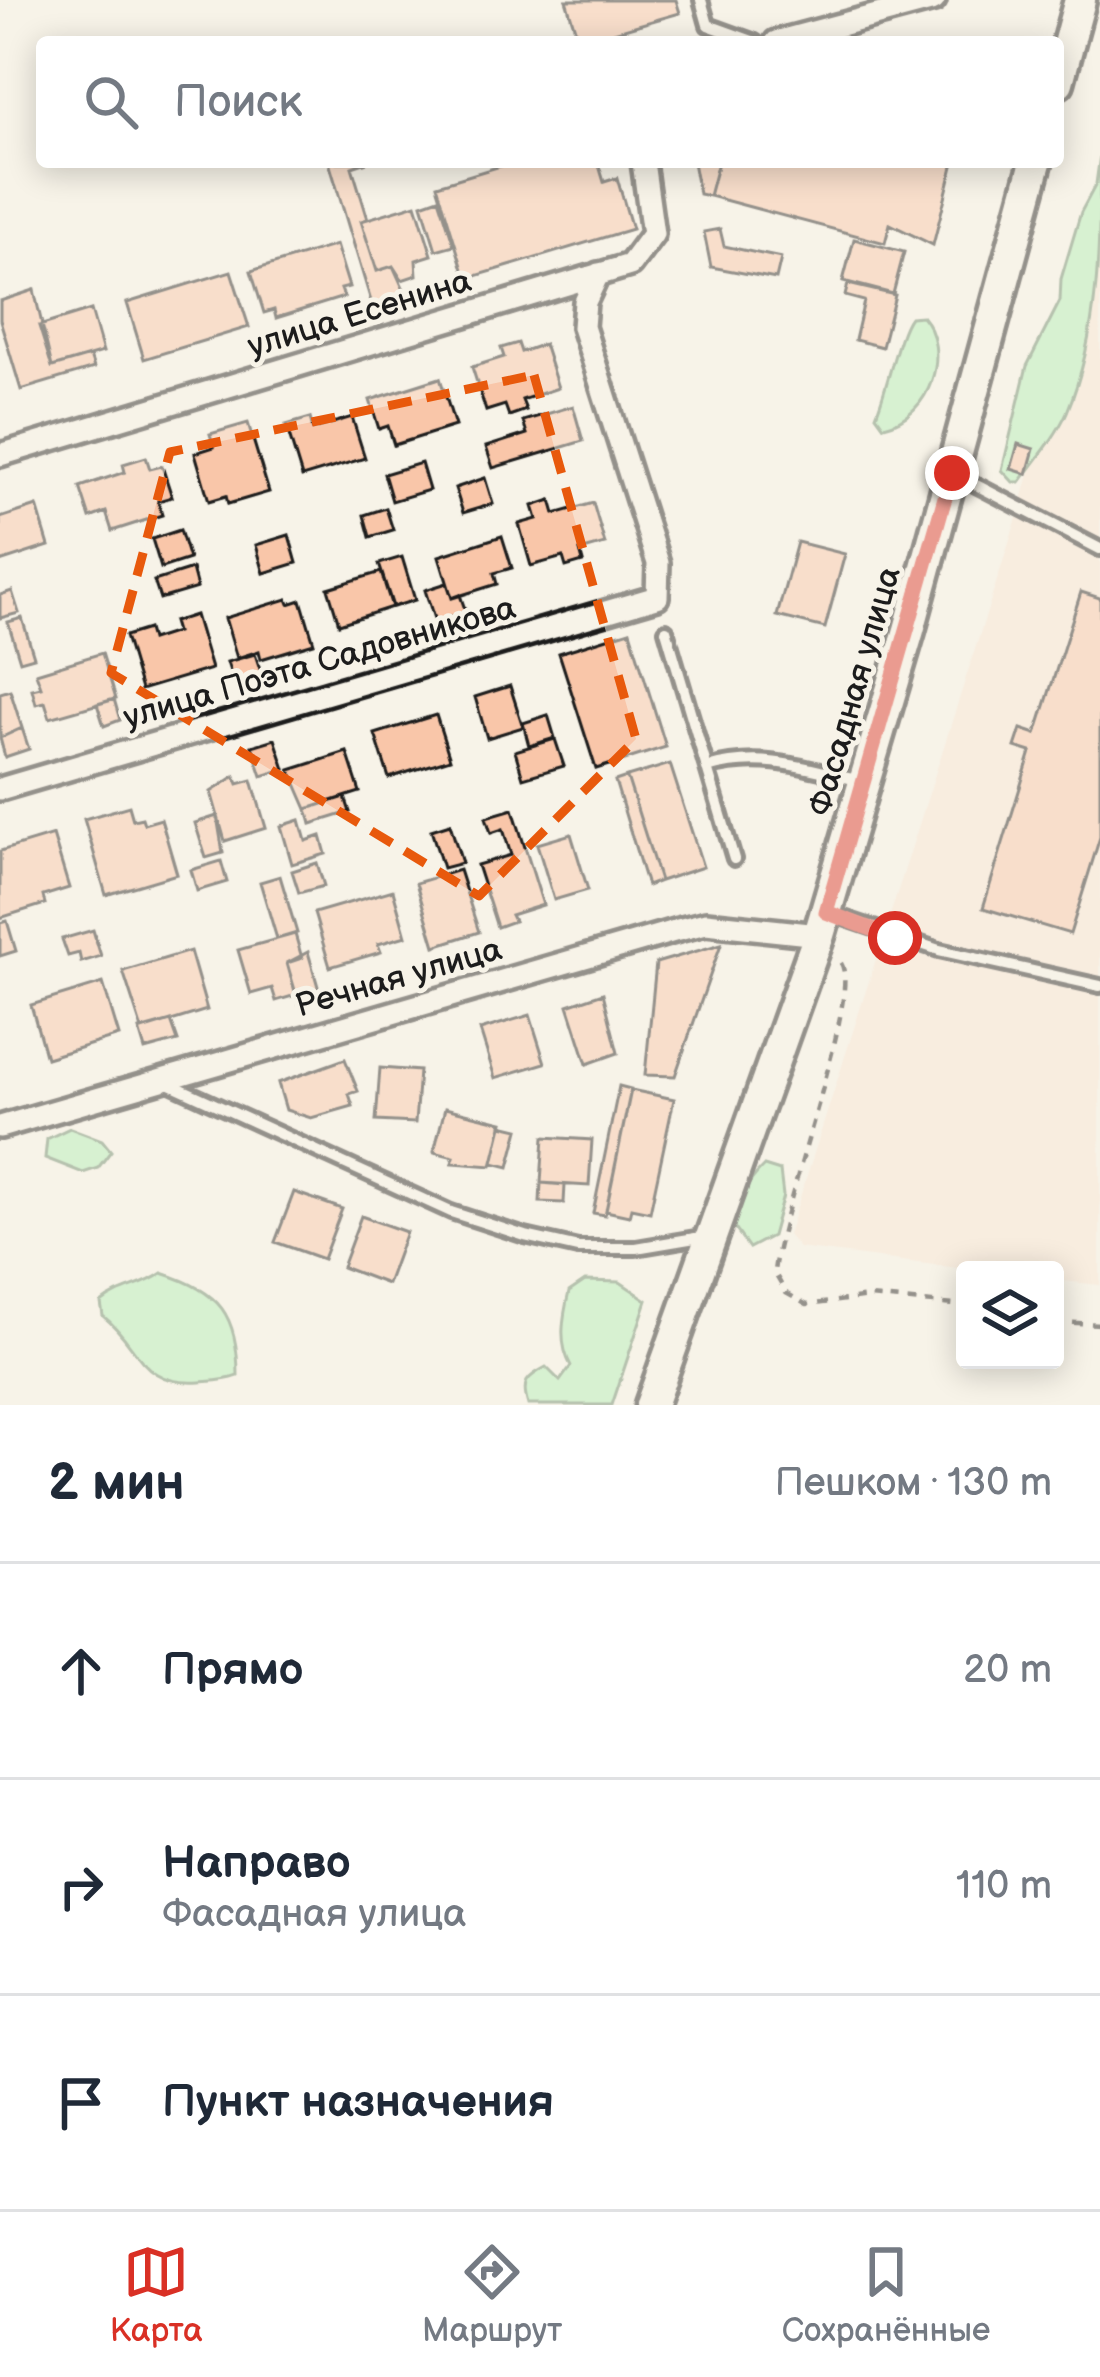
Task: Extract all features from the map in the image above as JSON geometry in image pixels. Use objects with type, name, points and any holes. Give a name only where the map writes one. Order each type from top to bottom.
[{"type":"main road","points":[[1064,60],[1080,0]]},
{"type":"main road","name":"Фасадная улица","points":[[651,1405],[716,1234],[823,923],[1034,168]]},
{"type":"street","points":[[842,33],[934,0]]},
{"type":"street","name":"улица Есенина","points":[[0,455],[630,265],[652,234],[644,168]]},
{"type":"street","name":"улица Поэта Садовникова","points":[[0,789],[657,597],[658,563],[583,327],[585,302],[598,274]]},
{"type":"street","name":"Речная улица","points":[[0,1127],[706,923],[823,923]]},
{"type":"lane","points":[[701,0],[708,25],[738,36]]},
{"type":"lane","points":[[952,473],[1100,549]]},
{"type":"lane","points":[[666,630],[734,859]]},
{"type":"lane","points":[[707,768],[742,758],[765,758],[864,782]]},
{"type":"lane","points":[[823,923],[1100,986]]},
{"type":"lane","points":[[160,1080],[452,1212],[525,1236],[578,1248],[636,1248],[716,1234]]},
{"type":"path","points":[[823,923],[846,970],[847,1001],[776,1238],[774,1272],[786,1293],[806,1305],[868,1298],[956,1305]]},
{"type":"path","points":[[1064,1322],[1100,1324]]},
{"type":"highlighted area","points":[[534,375],[636,739],[479,896],[111,673],[170,452]]},
{"type":"shaded area","points":[[1100,219],[1100,1285],[1064,1281],[1064,1261],[956,1261],[956,1268],[799,1248],[788,1235],[1017,518]]},
{"type":"green space","points":[[1100,155],[1096,286],[1078,382],[1052,439],[1020,482],[1013,482],[1002,470],[1027,366],[1060,301],[1061,279],[1081,212],[1096,184]]},
{"type":"green space","points":[[922,316],[935,346],[932,380],[914,409],[884,426],[876,415],[901,335],[910,317]]},
{"type":"green space","points":[[70,1128],[102,1140],[111,1151],[98,1168],[83,1173],[45,1158],[47,1139]]},
{"type":"green space","points":[[764,1166],[780,1171],[783,1196],[772,1236],[749,1248],[734,1227],[743,1194]]},
{"type":"green space","points":[[162,1273],[198,1288],[222,1308],[234,1337],[238,1376],[200,1382],[164,1378],[143,1362],[103,1316],[101,1303]]},
{"type":"green space","points":[[585,1281],[620,1282],[647,1300],[612,1405],[528,1405],[525,1386],[530,1378],[546,1367],[560,1381],[571,1366],[563,1339],[565,1311],[569,1292]]},
{"type":"building","points":[[566,0],[676,0],[680,13],[600,36],[577,36]]},
{"type":"building","points":[[331,168],[352,168],[368,219],[361,221],[377,271],[393,266],[407,297],[373,308]]},
{"type":"building","points":[[494,168],[600,168],[604,182],[617,178],[632,229],[466,279],[437,185]]},
{"type":"building","points":[[694,168],[716,168],[709,196],[699,194]]},
{"type":"building","points":[[716,168],[952,168],[933,245],[890,224],[885,243],[709,196]]},
{"type":"building","points":[[439,198],[454,245],[436,250],[422,204]]},
{"type":"building","points":[[416,204],[432,255],[416,260],[417,275],[402,280],[393,266],[377,271],[361,221]]},
{"type":"building","points":[[720,229],[724,246],[781,258],[776,279],[711,267],[704,232]]},
{"type":"building","points":[[854,239],[904,252],[893,294],[843,281]]},
{"type":"building","points":[[336,245],[349,287],[341,289],[344,297],[276,318],[274,310],[264,313],[251,271]]},
{"type":"building","points":[[231,271],[249,327],[144,359],[127,303]]},
{"type":"building","points":[[848,284],[895,295],[882,347],[855,340],[864,301],[845,296]]},
{"type":"building","points":[[34,290],[52,367],[90,356],[94,368],[21,390],[0,320],[0,301]]},
{"type":"building","points":[[91,310],[103,352],[52,367],[39,326]]},
{"type":"building","points":[[518,343],[521,352],[544,344],[558,388],[522,400],[526,410],[509,416],[505,405],[486,411],[472,367],[504,357],[501,348]]},
{"type":"building","points":[[440,378],[455,426],[394,445],[388,426],[379,429],[370,400]]},
{"type":"building","points":[[573,406],[583,441],[493,468],[486,447],[527,434],[523,421]]},
{"type":"building","points":[[352,417],[365,458],[302,477],[286,425],[310,418],[313,429]]},
{"type":"building","points":[[248,423],[269,492],[228,504],[226,496],[209,501],[195,453],[214,447],[210,434]]},
{"type":"building","points":[[1018,444],[1034,449],[1027,474],[1011,469]]},
{"type":"building","points":[[146,457],[150,469],[162,466],[172,497],[158,501],[162,515],[112,531],[106,512],[90,518],[80,487],[125,472],[123,464]]},
{"type":"building","points":[[421,463],[429,490],[392,501],[384,474]]},
{"type":"building","points":[[485,478],[493,504],[463,513],[455,488]]},
{"type":"building","points":[[551,500],[555,514],[593,503],[605,544],[580,551],[583,562],[566,567],[563,557],[531,566],[519,524],[537,519],[533,506]]},
{"type":"building","points":[[37,506],[49,546],[0,562],[0,518]]},
{"type":"building","points":[[386,508],[393,530],[370,537],[364,515]]},
{"type":"building","points":[[180,530],[189,559],[161,568],[152,539]]},
{"type":"building","points":[[289,535],[297,563],[264,573],[256,545]]},
{"type":"building","points":[[502,536],[512,568],[494,573],[497,584],[452,598],[439,556]]},
{"type":"building","points":[[797,542],[845,554],[825,628],[777,616]]},
{"type":"building","points":[[402,557],[415,600],[393,607],[379,564]]},
{"type":"building","points":[[192,569],[197,588],[160,599],[154,581]]},
{"type":"building","points":[[381,572],[392,607],[339,624],[328,588]]},
{"type":"building","points":[[447,583],[452,598],[460,595],[466,612],[435,622],[425,590]]},
{"type":"building","points":[[12,591],[19,613],[0,618],[0,595]]},
{"type":"building","points":[[1081,592],[1100,598],[1100,837],[1070,934],[983,908],[1031,752],[1015,747],[1021,729],[1036,734]]},
{"type":"building","points":[[287,599],[289,604],[301,600],[314,643],[261,659],[259,651],[237,658],[225,618]]},
{"type":"building","points":[[195,615],[211,669],[141,690],[125,636],[148,629],[151,640],[176,632],[173,622]]},
{"type":"building","points":[[22,618],[34,657],[20,661],[8,622]]},
{"type":"building","points":[[630,631],[666,747],[596,769],[559,653]]},
{"type":"building","points":[[102,653],[116,699],[50,718],[45,702],[36,704],[32,689],[41,687],[36,673]]},
{"type":"building","points":[[255,654],[262,675],[234,684],[227,662]]},
{"type":"building","points":[[510,686],[523,727],[487,738],[475,697]]},
{"type":"building","points":[[10,690],[22,728],[0,738],[0,693]]},
{"type":"building","points":[[114,699],[120,720],[104,726],[97,704]]},
{"type":"building","points":[[436,715],[450,759],[389,778],[375,734]]},
{"type":"building","points":[[548,715],[555,738],[529,746],[523,723]]},
{"type":"building","points":[[22,728],[29,749],[5,757],[0,738]]},
{"type":"building","points":[[275,739],[285,769],[262,776],[252,746]]},
{"type":"building","points":[[555,739],[564,766],[523,778],[515,751]]},
{"type":"building","points":[[347,752],[360,792],[307,809],[290,770]]},
{"type":"building","points":[[670,764],[703,867],[660,881],[627,777]]},
{"type":"building","points":[[235,776],[238,784],[252,780],[266,828],[225,841],[211,792]]},
{"type":"building","points":[[627,777],[660,881],[647,886],[615,781]]},
{"type":"building","points":[[345,797],[350,812],[311,824],[307,809]]},
{"type":"building","points":[[129,806],[133,820],[142,818],[144,824],[161,819],[177,874],[106,895],[84,819]]},
{"type":"building","points":[[513,809],[543,905],[511,915],[514,921],[497,927],[477,865],[511,855],[503,829],[491,833],[486,817]]},
{"type":"building","points":[[217,816],[223,853],[206,858],[195,823]]},
{"type":"building","points":[[300,820],[306,841],[321,836],[326,854],[292,864],[281,826]]},
{"type":"building","points":[[450,824],[462,863],[443,868],[431,830]]},
{"type":"building","points":[[571,834],[588,890],[554,900],[537,844]]},
{"type":"building","points":[[53,835],[69,888],[43,896],[45,904],[0,918],[0,851]]},
{"type":"building","points":[[221,861],[227,882],[197,891],[191,870]]},
{"type":"building","points":[[317,863],[324,886],[299,893],[292,871]]},
{"type":"building","points":[[459,870],[479,932],[435,946],[416,883]]},
{"type":"building","points":[[280,876],[297,933],[277,939],[260,882]]},
{"type":"building","points":[[393,890],[406,936],[378,944],[381,952],[330,967],[314,913]]},
{"type":"building","points":[[7,921],[16,951],[0,956],[0,923]]},
{"type":"building","points":[[93,930],[101,956],[81,962],[79,953],[68,956],[62,939]]},
{"type":"building","points":[[295,934],[302,958],[287,963],[296,995],[276,1001],[272,988],[251,994],[238,950]]},
{"type":"building","points":[[721,944],[675,1076],[645,1075],[656,963]]},
{"type":"building","points":[[190,951],[207,1010],[142,1030],[123,971]]},
{"type":"building","points":[[308,952],[321,997],[299,1004],[287,963]]},
{"type":"building","points":[[103,983],[119,1036],[46,1058],[31,1005]]},
{"type":"building","points":[[603,993],[618,1053],[587,1064],[568,1005]]},
{"type":"building","points":[[530,1015],[545,1063],[495,1078],[480,1030]]},
{"type":"building","points":[[171,1021],[178,1041],[145,1050],[139,1030]]},
{"type":"building","points":[[345,1059],[358,1091],[349,1094],[353,1106],[311,1118],[286,1110],[278,1083]]},
{"type":"building","points":[[380,1068],[419,1071],[415,1123],[376,1121]]},
{"type":"building","points":[[619,1086],[631,1089],[605,1215],[593,1213]]},
{"type":"building","points":[[631,1090],[674,1099],[650,1212],[631,1208],[629,1216],[606,1211]]},
{"type":"building","points":[[445,1108],[503,1122],[492,1166],[452,1163],[454,1157],[434,1152]]},
{"type":"building","points":[[502,1125],[519,1129],[509,1167],[493,1163]]},
{"type":"building","points":[[544,1137],[592,1140],[589,1186],[541,1183]]},
{"type":"building","points":[[541,1183],[565,1185],[564,1203],[540,1202]]},
{"type":"building","points":[[294,1192],[342,1209],[323,1259],[275,1242]]},
{"type":"building","points":[[361,1216],[406,1232],[387,1284],[342,1267]]},
{"type":"route","points":[[895,938],[826,912],[952,473]]}]
